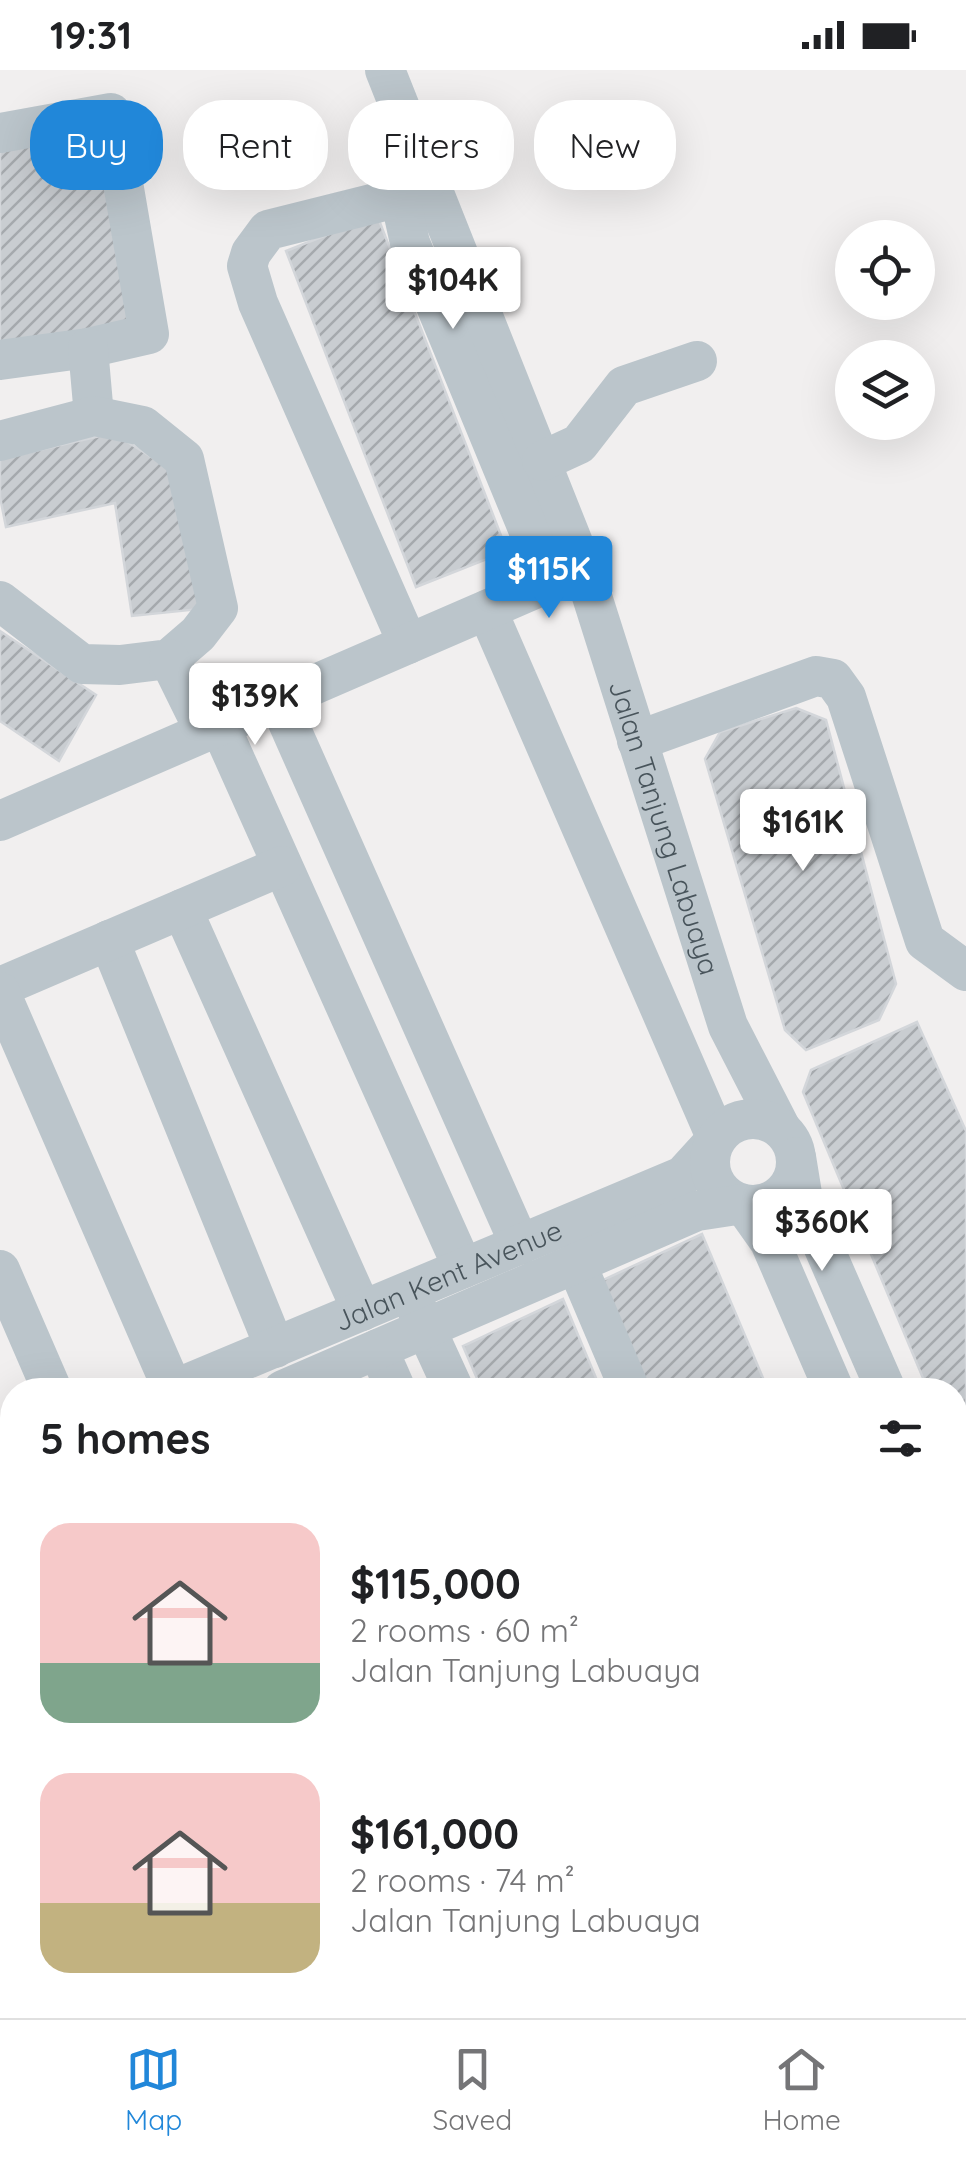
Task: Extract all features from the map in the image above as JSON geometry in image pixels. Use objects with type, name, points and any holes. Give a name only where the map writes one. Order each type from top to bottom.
[{"type":"street","name":"Jalan Tanjung Labuaya","points":[[386,70],[393,100]]},
{"type":"street","points":[[0,133],[111,112],[148,334],[88,348],[0,360]]},
{"type":"street","points":[[407,190],[268,230],[251,253],[247,266],[258,303],[408,644]]},
{"type":"street","points":[[0,820],[567,575],[410,243],[414,190]]},
{"type":"street","name":"Jalan Tanjung Labuaya","points":[[415,190],[542,461],[567,575],[637,741],[728,1026]]},
{"type":"street","points":[[88,348],[94,416]]},
{"type":"street","points":[[542,461],[579,444],[624,386],[697,361]]},
{"type":"street","points":[[0,441],[94,416],[143,426],[184,459],[218,608],[198,634],[169,660],[82,664],[0,602]]},
{"type":"street","points":[[487,610],[720,1135]]},
{"type":"street","points":[[169,660],[212,729],[282,866],[463,1268]]},
{"type":"street","points":[[637,741],[816,676],[833,679],[846,697],[925,941],[966,971]]},
{"type":"street","points":[[278,700],[520,1245]]},
{"type":"street","points":[[169,1378],[0,989],[282,866]]},
{"type":"street","points":[[182,909],[362,1311]]},
{"type":"street","points":[[109,940],[275,1348]]},
{"type":"street","points":[[720,1135],[757,1118],[789,1143],[794,1175],[785,1191],[761,1204],[742,1204],[716,1186],[709,1165],[734,1096],[728,1026]]},
{"type":"street","points":[[728,1026],[789,1143],[804,1200],[881,1378]]},
{"type":"street","name":"Jalan Kent Avenue","points":[[203,1378],[683,1176],[720,1135]]},
{"type":"street","points":[[742,1204],[770,1242],[829,1378]]},
{"type":"street","name":"Jalan Kent Avenue","points":[[311,1378],[697,1211],[742,1204]]},
{"type":"street","points":[[576,1263],[625,1378]]},
{"type":"street","points":[[0,1270],[47,1378]]},
{"type":"street","points":[[409,1291],[448,1378]]},
{"type":"street","points":[[378,1349],[391,1378]]},
{"type":"building","points":[[30,142],[30,190],[114,190],[136,325],[0,346],[0,146]]},
{"type":"building","points":[[377,215],[507,551],[416,587],[286,251]]},
{"type":"building","points":[[113,433],[177,473],[200,609],[132,616],[115,503],[6,527],[0,497],[0,459]]},
{"type":"building","points":[[0,631],[96,695],[59,761],[0,721]]},
{"type":"building","points":[[796,708],[826,720],[896,984],[879,1020],[806,1050],[785,1030],[705,759],[720,732]]},
{"type":"building","points":[[917,1022],[966,1131],[966,1378],[923,1378],[803,1092],[811,1070]]},
{"type":"building","points":[[702,1234],[763,1378],[645,1378],[603,1280]]},
{"type":"building","points":[[563,1299],[596,1378],[477,1378],[463,1346]]}]
